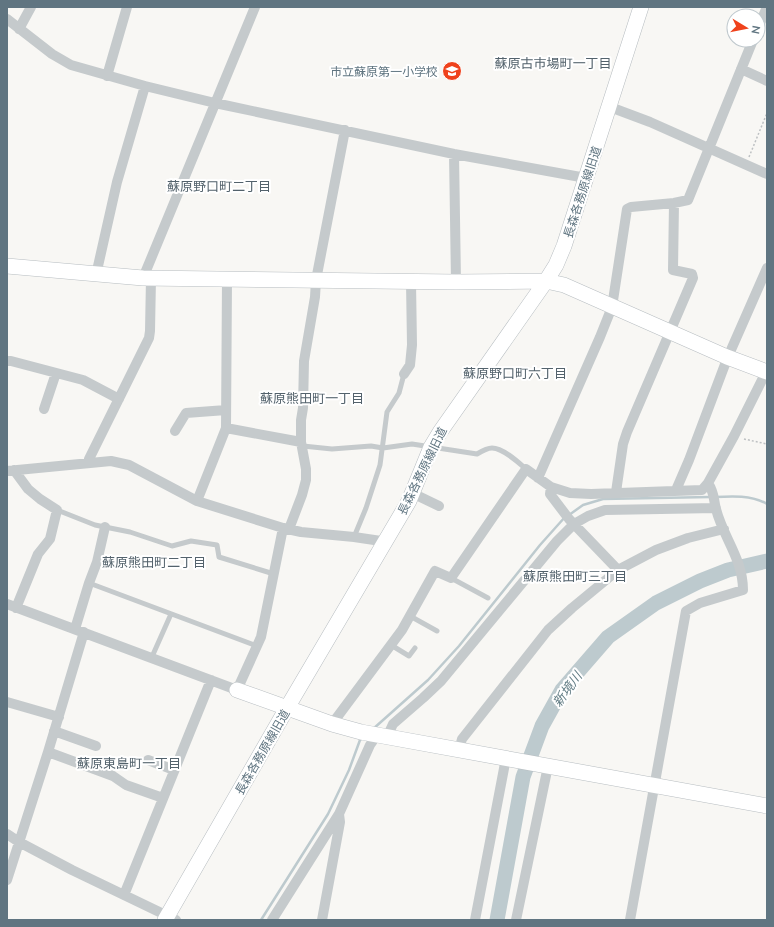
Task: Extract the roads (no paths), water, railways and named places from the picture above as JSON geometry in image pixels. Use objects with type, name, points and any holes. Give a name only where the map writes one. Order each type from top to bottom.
[{"type":"street","points":[[19,29],[31,7]]},
{"type":"street","points":[[107,76],[127,7]]},
{"type":"street","points":[[90,462],[90,459],[149,338],[150,331],[147,278],[215,103],[255,7]]},
{"type":"street","name":"長森各務原線旧道","points":[[169,919],[287,708],[384,544],[412,493],[431,447],[546,281],[564,246],[641,7]]},
{"type":"street","points":[[7,19],[52,54],[71,66],[107,76],[215,103],[454,154],[586,178]]},
{"type":"street","points":[[538,478],[612,307],[627,209],[631,207],[674,204],[688,200],[750,48]]},
{"type":"street","points":[[741,69],[767,80]]},
{"type":"street","points":[[96,275],[116,182],[145,86]]},
{"type":"street","points":[[610,107],[767,174]]},
{"type":"street","points":[[237,690],[261,637],[274,574],[286,529],[302,495],[306,480],[301,420],[303,408],[304,361],[315,297],[316,280],[346,130]]},
{"type":"street","points":[[454,154],[456,282]]},
{"type":"street","points":[[616,492],[623,444],[693,278],[692,274],[673,270],[674,204]]},
{"type":"street","points":[[7,266],[96,275],[147,278],[411,282],[546,281],[564,285],[727,357],[767,371],[734,436],[711,487],[724,529],[736,555],[743,590],[700,603],[686,611],[630,920]]},
{"type":"street","points":[[676,490],[689,460],[727,357],[767,268]]},
{"type":"street","points":[[197,501],[226,428],[227,280]]},
{"type":"street","points":[[404,374],[410,365],[412,345],[411,282]]},
{"type":"street","points":[[7,361],[83,380],[119,399]]},
{"type":"street","points":[[44,410],[56,373]]},
{"type":"street","points":[[175,431],[186,413],[226,410]]},
{"type":"street","points":[[226,428],[302,444]]},
{"type":"street","points":[[10,470],[111,461],[129,465],[197,501],[286,529],[381,541],[384,544]]},
{"type":"street","points":[[332,724],[402,630],[435,571],[451,578],[526,469],[552,487],[570,493],[591,494],[702,490],[711,487]]},
{"type":"street","points":[[10,470],[28,489],[57,510],[50,539],[38,554],[12,606],[332,724],[375,735],[767,806]]},
{"type":"street","points":[[552,487],[550,494],[569,518],[618,570]]},
{"type":"street","points":[[412,493],[439,506]]},
{"type":"street","points":[[569,518],[588,516],[605,510],[716,506]]},
{"type":"street","points":[[272,920],[339,814],[375,735],[392,724],[441,681],[557,540],[569,518]]},
{"type":"street","points":[[7,880],[59,717],[80,631],[89,583],[97,562],[105,527]]},
{"type":"street","points":[[459,750],[462,739],[548,630],[572,608],[618,570],[656,550],[688,538],[724,529]]},
{"type":"street","points":[[124,895],[211,680]]},
{"type":"street","points":[[7,702],[59,717]]},
{"type":"street","points":[[54,731],[96,746]]},
{"type":"street","points":[[48,752],[113,776],[126,785],[163,798]]},
{"type":"street","points":[[476,920],[510,759]]},
{"type":"street","points":[[148,760],[174,770]]},
{"type":"street","points":[[516,920],[545,765]]},
{"type":"street","points":[[322,920],[340,822],[339,814]]},
{"type":"street","points":[[7,834],[19,842],[169,919]]},
{"type":"lane","points":[[354,537],[366,508],[380,464],[387,412],[399,393],[404,374]]},
{"type":"lane","points":[[302,444],[332,449],[371,446],[383,448],[412,444],[477,454],[486,449],[493,448],[509,455],[526,469]]},
{"type":"lane","points":[[57,510],[95,525],[130,532],[172,546],[191,541],[217,545],[219,557],[274,574]]},
{"type":"lane","points":[[451,578],[488,598]]},
{"type":"lane","points":[[89,583],[257,646]]},
{"type":"lane","points":[[151,658],[171,614]]},
{"type":"lane","points":[[410,616],[437,631]]},
{"type":"lane","points":[[391,644],[409,656],[415,648]]},
{"type":"waterway","points":[[715,497],[735,496],[755,499],[767,504]]},
{"type":"waterway","points":[[569,515],[583,505],[603,499],[710,497]]},
{"type":"waterway","points":[[373,729],[428,680],[459,646],[540,545],[565,517]]},
{"type":"waterway","name":"新境川","points":[[497,920],[523,777],[542,726],[562,690],[608,637],[656,603],[700,581],[728,570],[767,561]]},
{"type":"waterway","points":[[261,920],[328,814],[349,770],[360,740],[363,738]]},
{"type":"place","name":"市立蘇原第一小学校","points":[[452,71]]},
{"type":"district","name":"蘇原古市場町一丁目","points":[[553,63]]},
{"type":"district","name":"蘇原野口町二丁目","points":[[219,186]]},
{"type":"district","name":"蘇原野口町六丁目","points":[[515,373]]},
{"type":"district","name":"蘇原熊田町一丁目","points":[[312,398]]},
{"type":"district","name":"蘇原熊田町二丁目","points":[[154,562]]},
{"type":"district","name":"蘇原熊田町三丁目","points":[[575,576]]},
{"type":"district","name":"蘇原東島町一丁目","points":[[129,763]]}]
